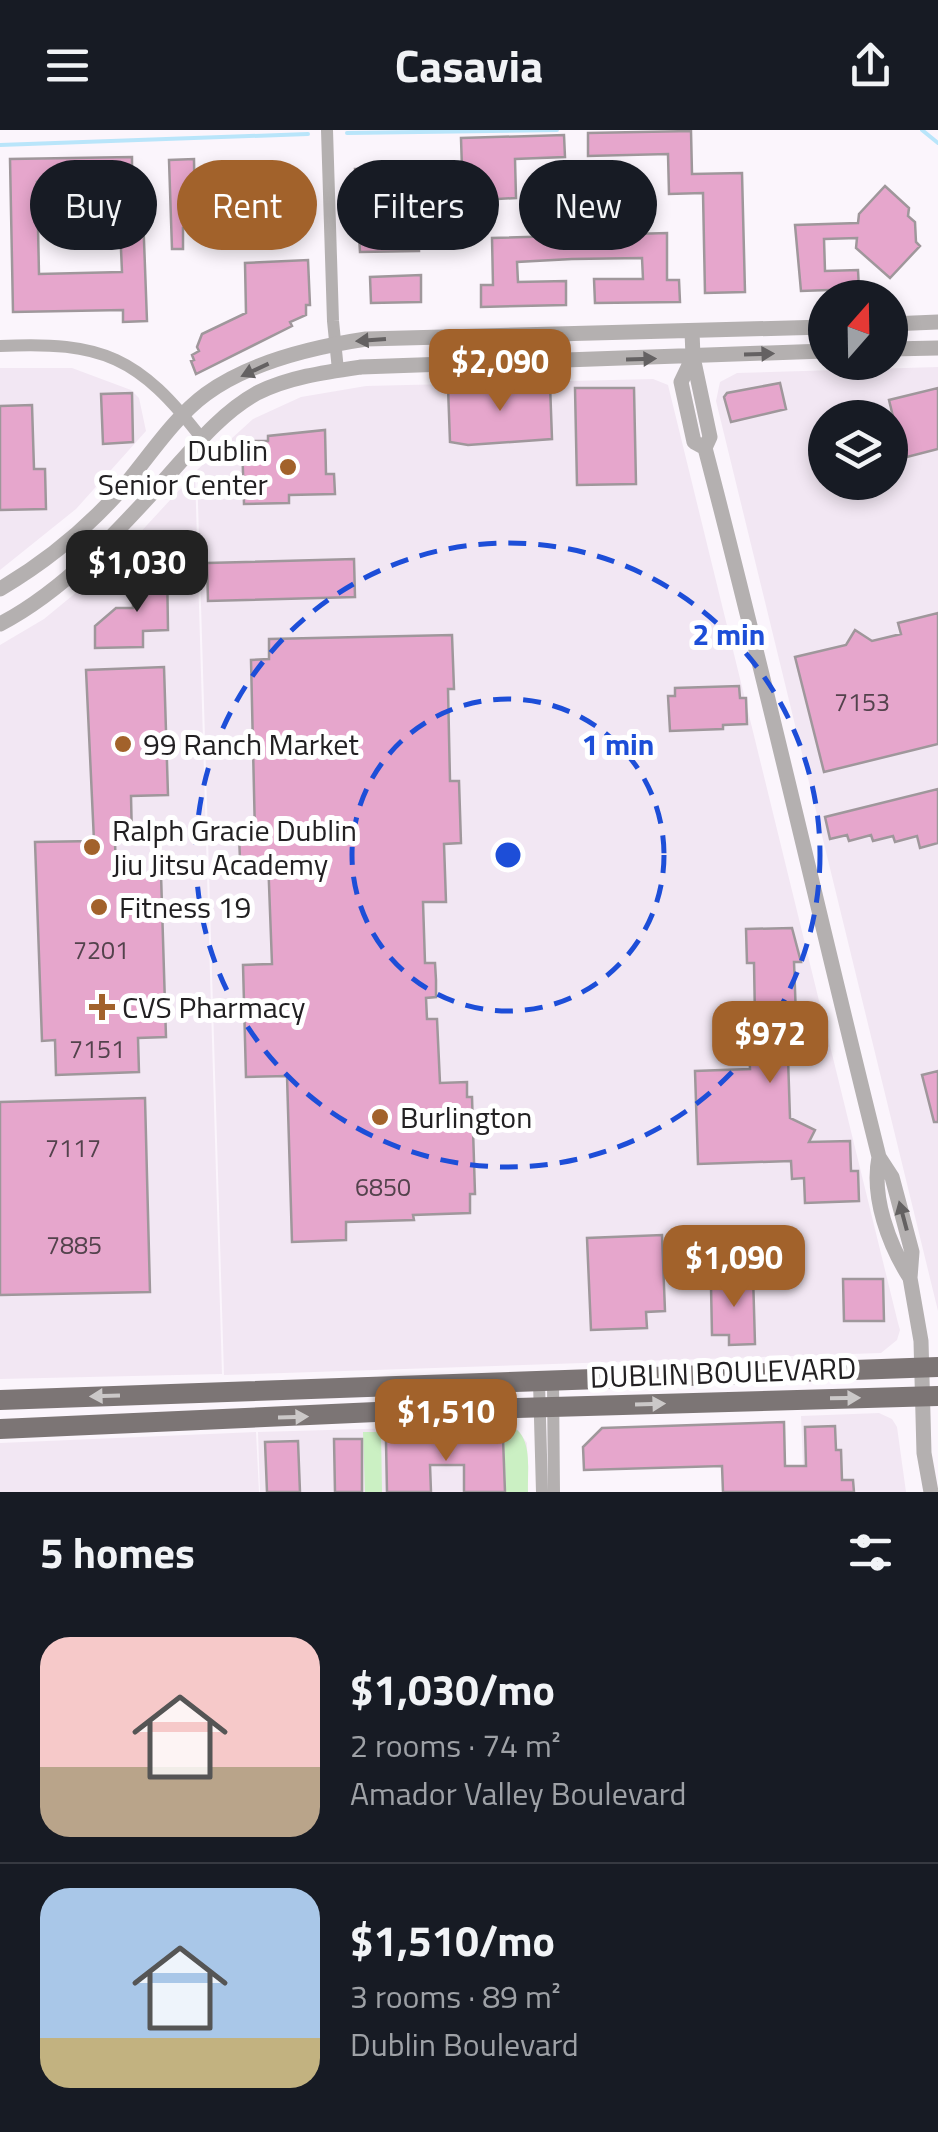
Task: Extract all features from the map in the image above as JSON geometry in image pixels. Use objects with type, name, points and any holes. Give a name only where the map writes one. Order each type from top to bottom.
[{"type":"main road","name":"DUBLIN BOULEVARD","points":[[0,1400],[930,1368]]},
{"type":"main road","points":[[210,1420],[210,1405],[238,1391]]},
{"type":"main road","points":[[168,1422],[202,1392]]},
{"type":"main road","name":"DUBLIN BOULEVARD","points":[[0,1428],[930,1396]]},
{"type":"street","points":[[327,130],[338,370]]},
{"type":"street","points":[[908,323],[938,322]]},
{"type":"street","points":[[0,589],[62,548],[116,496],[207,393],[305,349],[366,339],[808,328]]},
{"type":"street","points":[[692,331],[693,356],[682,382],[694,442],[706,448],[792,803],[816,886],[879,1157],[892,1177],[912,1252],[910,1278],[930,1368],[924,1453],[931,1492]]},
{"type":"street","points":[[0,346],[49,344],[100,352],[158,385],[202,439]]},
{"type":"street","points":[[908,349],[938,348]]},
{"type":"street","points":[[0,624],[71,574],[124,525],[230,412],[258,393],[311,374],[361,366],[808,352]]},
{"type":"street","points":[[542,1492],[546,1382]]},
{"type":"street","points":[[546,1408],[554,1492]]},
{"type":"shaded area","points":[[938,367],[938,1311],[716,401],[720,382],[737,373],[808,371],[808,380],[908,380],[908,368]]},
{"type":"shaded area","points":[[0,368],[72,368],[131,390],[139,398],[146,431],[76,509],[0,570]]},
{"type":"shaded area","points":[[653,379],[668,385],[900,1330],[897,1340],[881,1353],[224,1375],[197,470],[253,419],[301,397],[366,386]]},
{"type":"shaded area","points":[[195,473],[222,1374],[0,1379],[0,645],[44,619],[112,563]]},
{"type":"shaded area","points":[[879,1413],[892,1419],[897,1427],[906,1492],[804,1492],[801,1416]]},
{"type":"shaded area","points":[[504,1425],[518,1430],[527,1443],[528,1492],[260,1492],[258,1432]]},
{"type":"shaded area","points":[[256,1432],[259,1492],[0,1492],[0,1443]]},
{"type":"green space","points":[[510,1425],[518,1430],[526,1445],[528,1492],[506,1492],[504,1435],[483,1436],[483,1426]]},
{"type":"green space","points":[[363,1432],[381,1432],[382,1492],[365,1492]]},
{"type":"building","points":[[691,131],[692,174],[742,173],[745,292],[705,293],[703,193],[669,194],[668,154],[588,156],[588,133]]},
{"type":"building","points":[[564,135],[565,157],[515,159],[516,198],[499,199],[499,160],[462,160],[461,138]]},
{"type":"building","points":[[132,157],[30,160],[30,250],[38,250],[39,274],[122,272],[121,250],[144,250],[147,321],[123,322],[123,310],[13,312],[10,159]]},
{"type":"building","points":[[194,159],[177,160],[177,249],[172,249],[169,160]]},
{"type":"building","points":[[885,186],[909,208],[908,216],[915,222],[916,242],[920,246],[890,278],[856,248],[857,238],[824,239],[825,271],[858,270],[859,280],[808,280],[808,291],[801,291],[795,225],[858,223],[859,214]]},
{"type":"building","points":[[657,233],[667,233],[667,280],[679,280],[680,302],[595,303],[594,279],[643,279],[642,258],[572,259],[517,262],[518,282],[566,281],[566,305],[481,307],[481,285],[493,285],[492,250],[499,250],[499,238],[519,237],[519,250],[657,250]]},
{"type":"building","points":[[360,250],[419,250],[419,251]]},
{"type":"building","points":[[308,260],[310,305],[306,305],[306,315],[290,322],[292,326],[196,374],[191,361],[199,351],[202,334],[246,313],[245,263]]},
{"type":"building","points":[[421,275],[421,302],[371,303],[370,277]]},
{"type":"building","points":[[780,383],[786,409],[731,422],[724,397],[727,393]]},
{"type":"building","points":[[550,384],[552,439],[468,445],[450,442],[448,387]]},
{"type":"building","points":[[575,388],[634,388],[636,484],[577,485]]},
{"type":"building","points":[[938,388],[938,449],[908,457],[908,400],[889,400]]},
{"type":"building","points":[[132,393],[133,442],[103,444],[101,394]]},
{"type":"building","points":[[32,405],[34,469],[45,469],[46,509],[0,510],[0,406]]},
{"type":"building","points":[[325,430],[326,474],[334,474],[335,494],[289,495],[289,503],[244,504],[242,441],[268,441],[268,436]]},
{"type":"building","points":[[354,559],[355,597],[208,601],[207,563]]},
{"type":"building","points":[[154,565],[167,565],[168,630],[143,631],[143,647],[95,648],[95,626],[116,608],[133,608],[133,590],[139,590],[139,582],[146,582],[146,574],[154,574]]},
{"type":"building","points":[[938,613],[938,744],[824,772],[795,657],[846,645],[855,630],[872,641],[901,634],[898,623]]},
{"type":"building","points":[[452,635],[454,689],[448,689],[450,781],[459,781],[461,843],[444,844],[446,902],[423,902],[425,963],[435,963],[436,980],[436,997],[426,998],[427,1019],[437,1019],[440,1083],[467,1082],[467,1097],[472,1097],[475,1194],[470,1194],[470,1213],[346,1222],[346,1240],[292,1242],[287,1076],[246,1077],[243,965],[272,964],[268,858],[240,859],[239,836],[255,835],[251,660],[269,659],[269,639]]},
{"type":"building","points":[[164,667],[168,795],[131,796],[132,840],[115,840],[116,876],[161,874],[166,1037],[138,1038],[139,1072],[56,1075],[55,1040],[42,1041],[35,842],[94,841],[86,670]]},
{"type":"building","points":[[739,686],[740,698],[746,698],[747,724],[670,731],[668,696],[675,696],[675,688]]},
{"type":"building","points":[[938,789],[938,843],[920,848],[917,836],[895,842],[893,836],[873,841],[871,835],[849,841],[847,835],[830,839],[825,817]]},
{"type":"building","points":[[792,928],[801,962],[794,962],[796,1017],[808,1016],[810,1053],[807,1057],[788,1058],[790,1118],[815,1130],[809,1142],[850,1141],[851,1171],[858,1171],[859,1201],[805,1203],[804,1178],[792,1179],[791,1161],[698,1164],[695,1071],[750,1069],[748,1018],[755,1018],[754,963],[747,963],[746,929]]},
{"type":"building","points":[[938,1071],[938,1122],[934,1122],[922,1075]]},
{"type":"building","points":[[145,1098],[150,1292],[0,1295],[0,1102]]},
{"type":"building","points":[[662,1235],[665,1311],[646,1312],[647,1328],[591,1330],[587,1238]]},
{"type":"building","points":[[753,1275],[755,1344],[729,1345],[729,1335],[712,1335],[711,1286],[728,1286],[727,1276]]},
{"type":"building","points":[[843,1279],[883,1279],[884,1321],[844,1321]]},
{"type":"building","points":[[784,1422],[785,1466],[806,1466],[805,1427],[835,1426],[842,1480],[853,1480],[854,1492],[723,1492],[722,1466],[584,1470],[583,1447],[602,1428]]},
{"type":"building","points":[[503,1438],[505,1492],[464,1492],[464,1465],[430,1465],[431,1492],[387,1492],[386,1441]]},
{"type":"building","points":[[334,1439],[362,1439],[362,1492],[335,1492]]},
{"type":"building","points":[[298,1441],[300,1492],[267,1492],[265,1442]]},
{"type":"waterway","points":[[347,133],[557,130]]},
{"type":"waterway","points":[[922,130],[938,143]]},
{"type":"waterway","points":[[0,145],[308,134]]},
{"type":"place","name":"Dublin Senior Center","points":[[288,467]]},
{"type":"place","name":"99 Ranch Market","points":[[123,744]]},
{"type":"place","name":"Ralph Gracie Dublin Jiu Jitsu Academy","points":[[92,847]]},
{"type":"place","name":"Fitness 19","points":[[99,907]]},
{"type":"place","name":"CVS Pharmacy","points":[[102,1007]]},
{"type":"place","name":"Burlington","points":[[380,1117]]}]
